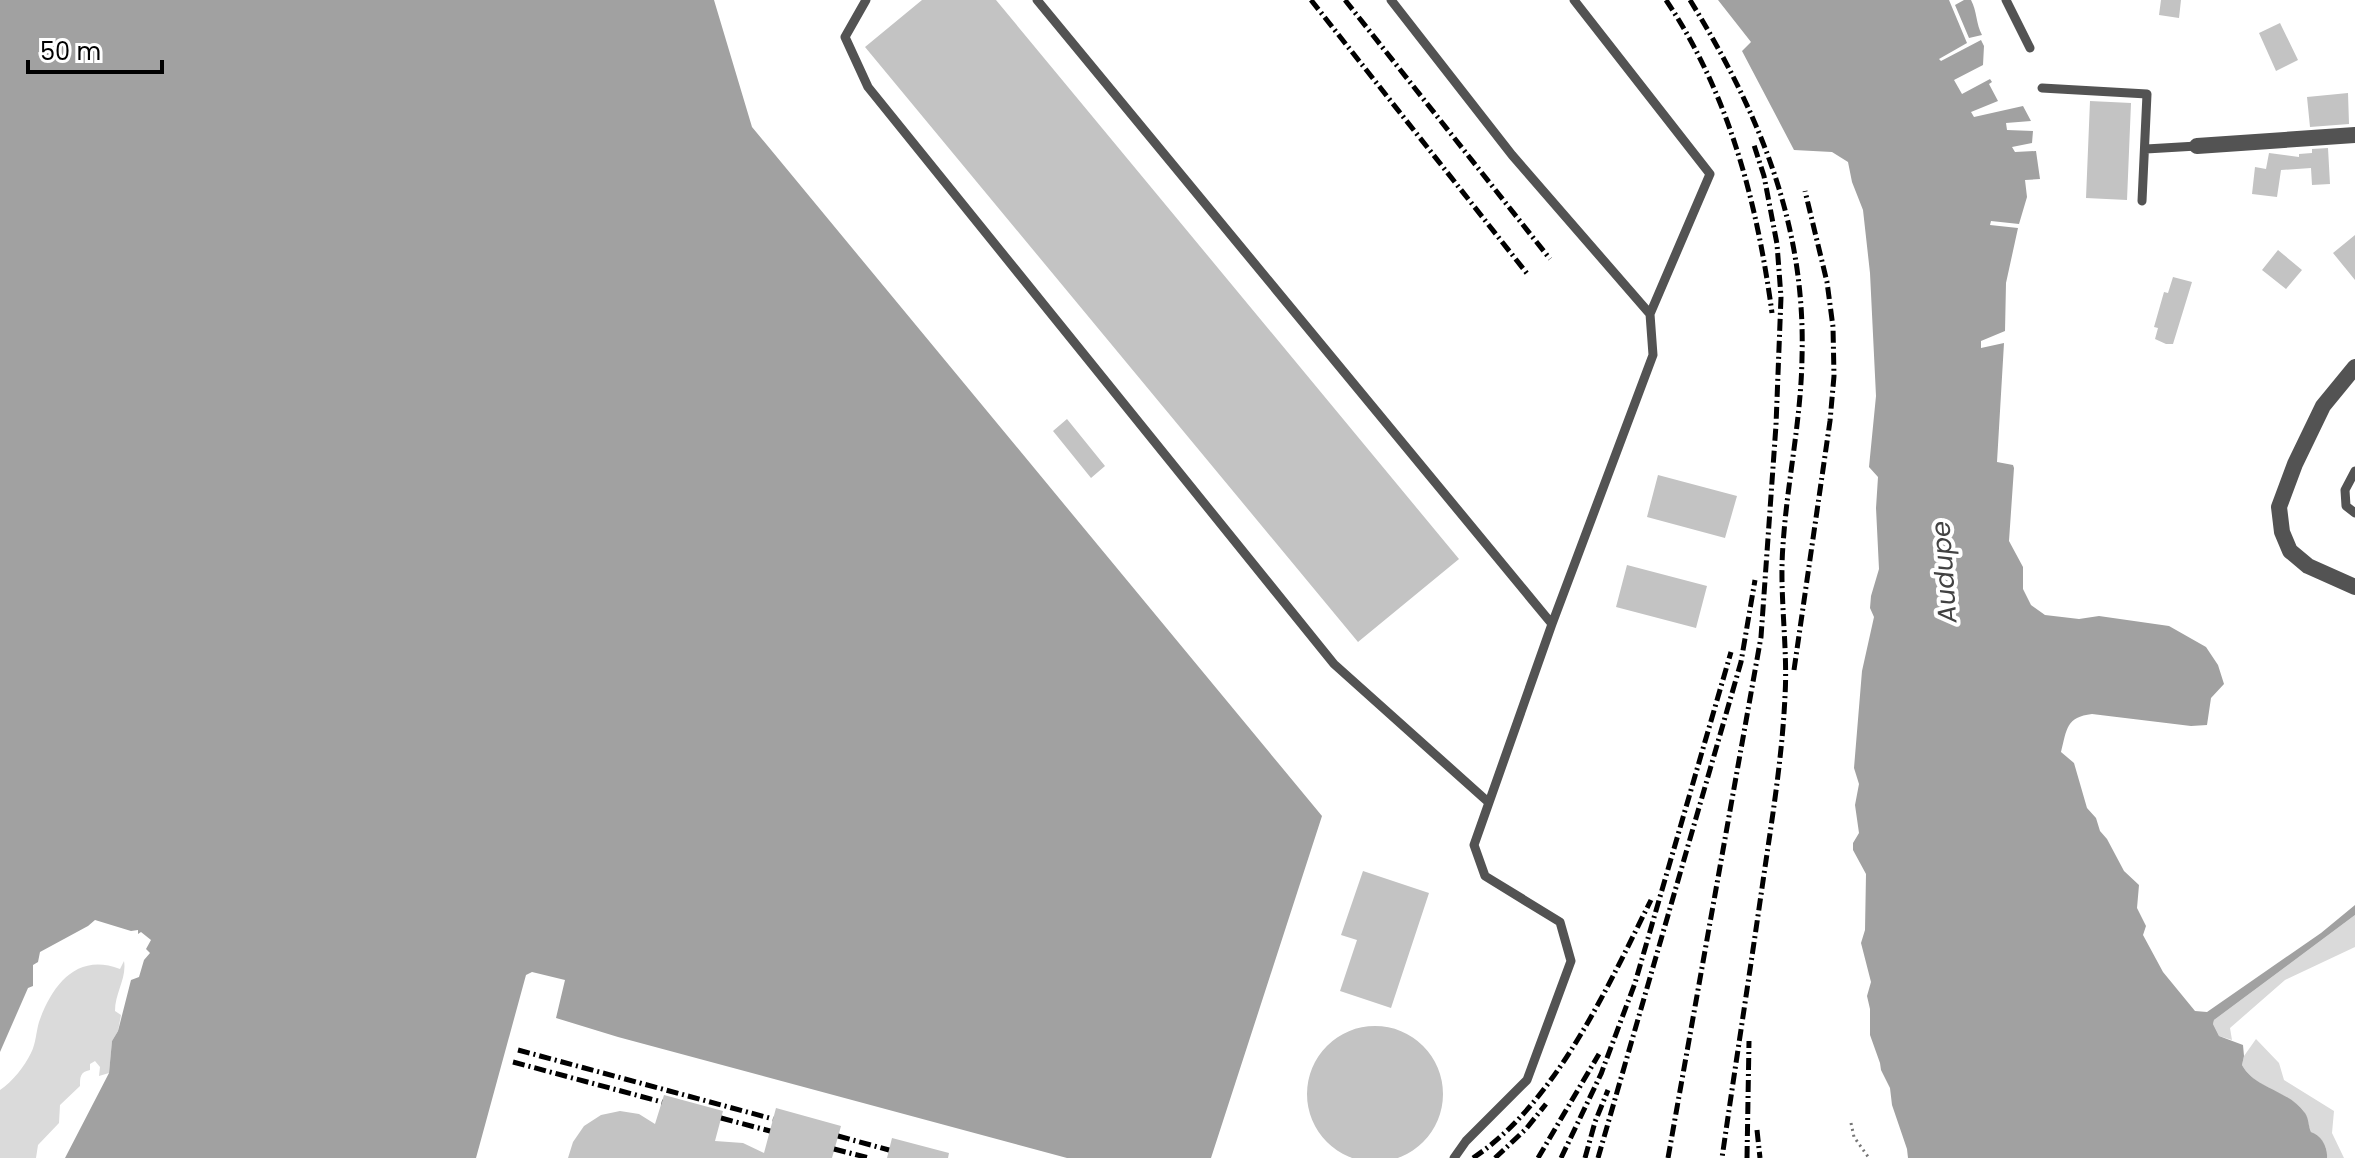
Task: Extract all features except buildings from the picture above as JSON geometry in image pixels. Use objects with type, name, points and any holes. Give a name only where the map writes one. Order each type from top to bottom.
[{"type":"street","points":[[2197,146],[2355,135]]},
{"type":"street","points":[[2355,367],[2323,406],[2295,464],[2279,507],[2282,532],[2290,551],[2308,566],[2355,587]]},
{"type":"lane","points":[[866,0],[845,37],[868,87],[1334,664],[1487,801]]},
{"type":"lane","points":[[1037,0],[1552,624]]},
{"type":"lane","points":[[1391,0],[1512,155],[1650,314]]},
{"type":"lane","points":[[1454,1158],[1466,1141],[1527,1080],[1571,961],[1560,922],[1485,876],[1474,845],[1487,801],[1653,355],[1650,314],[1710,174],[1574,0]]},
{"type":"lane","points":[[2006,0],[2030,48]]},
{"type":"lane","points":[[2042,88],[2147,94],[2142,201]]},
{"type":"lane","points":[[2146,149],[2197,146]]},
{"type":"lane","points":[[2355,471],[2345,490],[2346,506],[2355,513]]},
{"type":"path","points":[[1851,1123],[1854,1137],[1869,1158]]},
{"type":"shaded area","points":[[2355,915],[2355,947],[2285,980],[2230,1028],[2232,1040],[2219,1036],[2214,1020]]},
{"type":"shaded area","points":[[124,961],[115,1011],[121,1015],[112,1041],[109,1073],[99,1076],[100,1067],[95,1061],[90,1064],[90,1070],[81,1075],[80,1086],[60,1105],[59,1123],[38,1145],[36,1158],[0,1158],[0,1090],[14,1078],[28,1058],[51,996],[68,975],[79,969],[105,965],[120,969]]},
{"type":"shaded area","points":[[2256,1039],[2279,1063],[2284,1080],[2334,1111],[2332,1133],[2344,1158],[2327,1158],[2325,1146],[2311,1132],[2301,1108],[2247,1072],[2242,1065],[2244,1056]]},
{"type":"water","points":[[0,0],[714,0],[752,127],[1322,816],[1211,1158],[1067,1158],[618,1037],[556,1018],[565,980],[532,972],[526,975],[476,1158],[65,1158],[109,1073],[112,1041],[118,1031],[131,980],[139,977],[144,960],[150,953],[146,949],[151,940],[141,932],[138,934],[138,930],[131,931],[95,920],[40,952],[38,962],[33,965],[33,986],[28,988],[0,1052]]},
{"type":"water","name":"Audupe","points":[[1718,0],[1949,0],[1967,43],[1939,59],[1941,61],[1981,40],[1984,46],[1983,65],[1954,80],[1962,94],[1990,79],[1992,82],[1989,84],[1998,101],[1971,112],[1974,117],[2023,106],[2031,121],[2006,123],[2007,130],[2033,131],[2032,143],[2012,147],[2015,152],[2036,151],[2040,179],[2025,180],[2027,197],[2019,224],[1991,221],[1990,225],[2018,228],[2006,283],[2005,331],[1981,341],[1981,348],[2004,343],[1997,462],[2013,465],[2014,468],[2009,541],[2023,567],[2023,589],[2031,605],[2045,615],[2079,619],[2099,616],[2169,626],[2206,647],[2218,665],[2224,684],[2211,698],[2207,725],[2191,726],[2092,714],[2072,721],[2061,752],[2074,763],[2087,808],[2096,818],[2100,831],[2124,871],[2139,885],[2137,908],[2146,926],[2143,935],[2163,972],[2195,1011],[2207,1012],[2321,933],[2355,905],[2355,915],[2214,1020],[2213,1024],[2219,1036],[2243,1045],[2242,1065],[2248,1073],[2290,1099],[2305,1113],[2311,1132],[2325,1146],[2327,1158],[1908,1158],[1890,1088],[1870,1035],[1867,996],[1871,982],[1861,943],[1865,930],[1866,874],[1853,850],[1859,833],[1855,805],[1859,784],[1854,768],[1862,671],[1874,617],[1870,608],[1871,596],[1879,569],[1878,477],[1869,467],[1876,396],[1870,273],[1863,210],[1848,162],[1832,152],[1794,150],[1742,51],[1751,42]]},
{"type":"water","points":[[1971,0],[1982,35],[1969,38],[1955,5]]},
{"type":"railway","points":[[1311,0],[1529,276]]},
{"type":"railway","points":[[1345,0],[1550,259]]},
{"type":"railway","points":[[1666,0],[1707,73],[1737,150],[1758,230],[1772,313]]},
{"type":"railway","points":[[1690,0],[1737,85],[1773,171],[1787,216],[1801,309],[1801,382],[1782,564],[1786,677],[1781,745],[1722,1158]]},
{"type":"railway","points":[[1668,1158],[1761,637],[1776,425],[1781,297],[1777,244],[1764,176],[1753,142]]},
{"type":"railway","points":[[1794,670],[1834,376],[1833,327],[1827,282],[1805,191]]},
{"type":"railway","points":[[1598,1158],[1741,662],[1755,580]]},
{"type":"railway","points":[[1561,1158],[1601,1074],[1635,983],[1731,652]]},
{"type":"railway","points":[[1473,1158],[1503,1135],[1530,1107],[1554,1075],[1598,1005],[1651,900]]},
{"type":"railway","points":[[1747,1158],[1749,1041]]},
{"type":"railway","points":[[518,1050],[773,1119]]},
{"type":"railway","points":[[1538,1158],[1599,1054]]},
{"type":"railway","points":[[513,1062],[662,1102]]},
{"type":"railway","points":[[1585,1158],[1608,1090]]},
{"type":"railway","points":[[1495,1158],[1526,1129],[1546,1104]]},
{"type":"railway","points":[[721,1118],[770,1131]]},
{"type":"railway","points":[[1757,1130],[1760,1158]]},
{"type":"railway","points":[[838,1136],[889,1150]]},
{"type":"railway","points":[[834,1149],[869,1158]]}]
